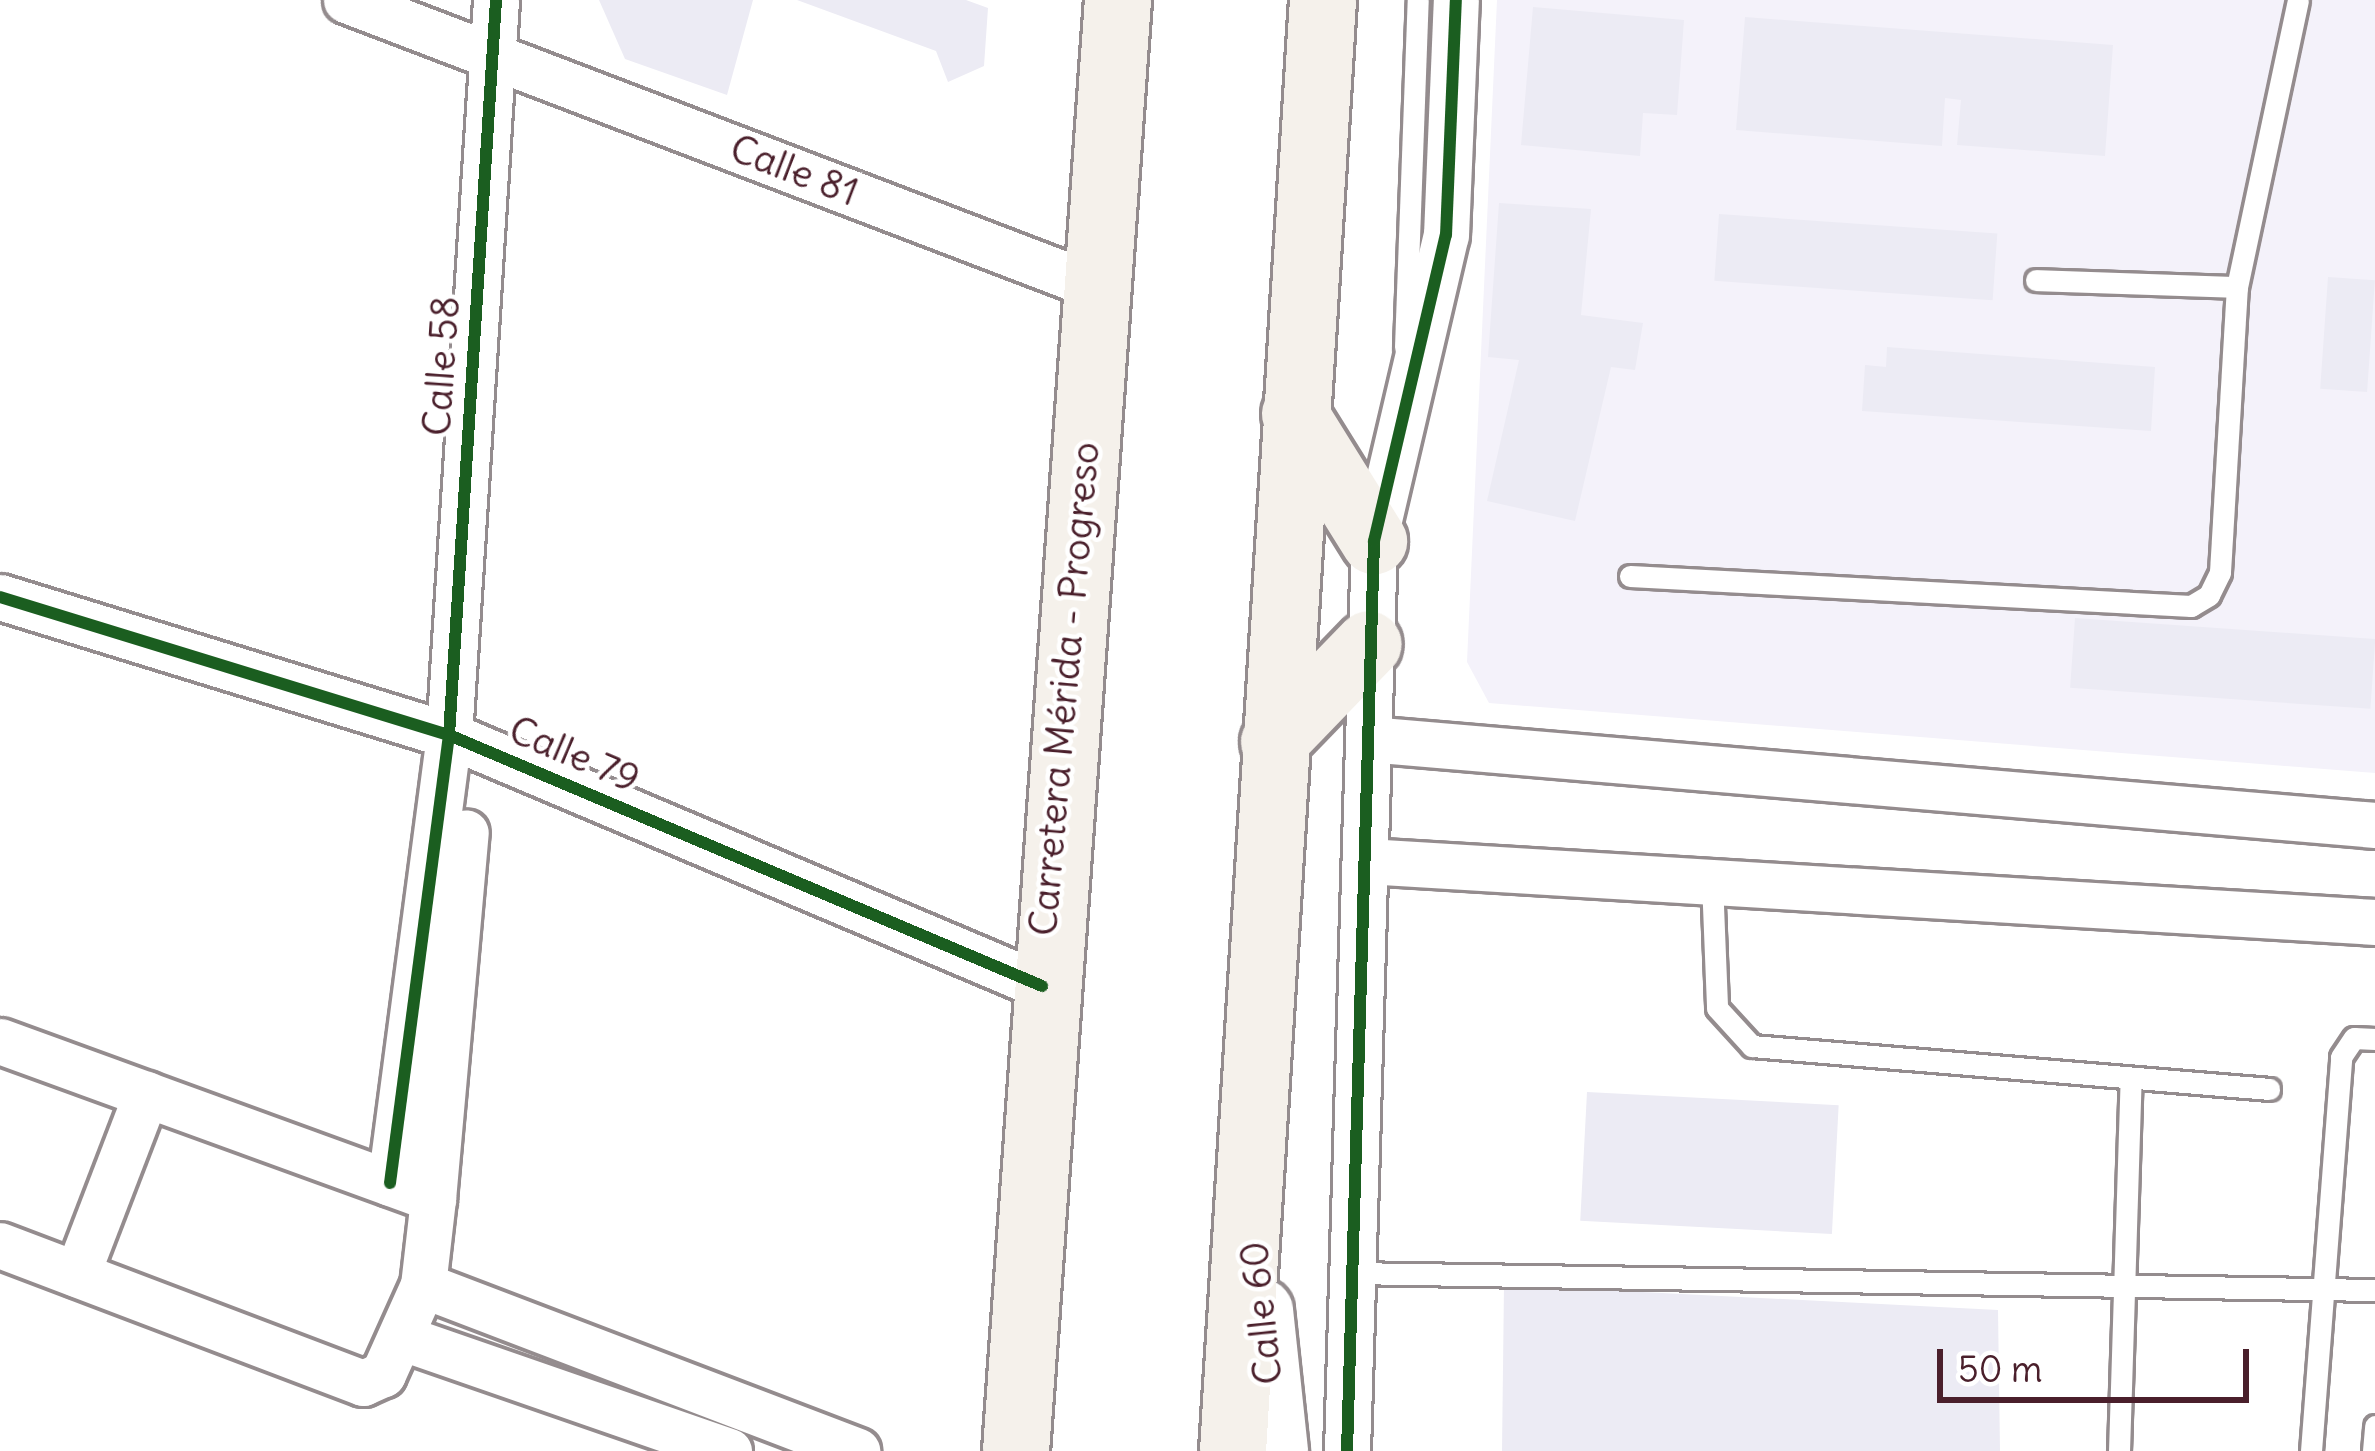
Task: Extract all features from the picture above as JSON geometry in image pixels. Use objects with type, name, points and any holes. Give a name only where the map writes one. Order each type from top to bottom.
[{"type":"highway","name":"Carretera Mérida - Progreso","points":[[1015,1451],[1042,986],[1118,0]]},
{"type":"highway","points":[[1232,1451],[1323,0]]},
{"type":"highway","points":[[1295,414],[1374,541]]},
{"type":"highway","points":[[1274,742],[1369,644]]},
{"type":"street","name":"Calle 81","points":[[346,0],[1097,287]]},
{"type":"street","name":"Calle 58","points":[[462,740],[496,0]]},
{"type":"street","points":[[1347,1451],[1374,541],[1446,235],[1456,0]]},
{"type":"street","name":"Calle 79","points":[[0,597],[462,740],[1042,986]]},
{"type":"street","points":[[1367,739],[2375,825]]},
{"type":"street","points":[[390,1183],[462,740]]},
{"type":"street","points":[[0,1245],[363,1383],[403,1338],[423,1285],[433,1199],[462,740]]},
{"type":"street","points":[[1366,861],[2375,922]]},
{"type":"street","points":[[0,1041],[433,1199]]},
{"type":"street","points":[[77,1274],[146,1094]]},
{"type":"street","name":"Calle 60","points":[[1248,1176],[1276,1451]]},
{"type":"street","points":[[423,1285],[857,1451]]},
{"type":"street","points":[[403,1338],[729,1451]]},
{"type":"lane","points":[[1408,383],[1400,302],[1418,0]]},
{"type":"lane","points":[[1630,576],[2191,606],[2220,572],[2237,287],[2298,0]]},
{"type":"lane","points":[[2036,280],[2237,287]]},
{"type":"lane","points":[[1712,881],[1717,1008],[1752,1046],[2270,1089]]},
{"type":"lane","points":[[2311,1451],[2342,1057],[2354,1038],[2375,1039]]},
{"type":"lane","points":[[2119,1451],[2120,1292],[2131,1078]]},
{"type":"lane","points":[[1350,1273],[2120,1292],[2324,1286],[2375,1290]]},
{"type":"lane","points":[[2373,1451],[2375,1426]]},
{"type":"shaded area","points":[[1497,0],[2375,0],[2375,773],[1489,703],[1467,662]]},
{"type":"building","points":[[599,0],[753,0],[727,95],[625,59]]},
{"type":"building","points":[[797,0],[966,0],[988,8],[984,66],[948,82],[936,51]]},
{"type":"building","points":[[1533,7],[1684,20],[1677,115],[1643,113],[1640,156],[1521,145]]},
{"type":"building","points":[[1745,17],[2113,45],[2105,156],[1957,145],[1961,100],[1945,98],[1942,146],[1736,130]]},
{"type":"building","points":[[1499,203],[1591,209],[1581,315],[1643,323],[1635,370],[1611,367],[1575,521],[1487,501],[1519,360],[1488,357]]},
{"type":"building","points":[[1719,214],[1997,233],[1993,300],[1714,281]]},
{"type":"building","points":[[2328,277],[2375,280],[2367,392],[2320,389]]},
{"type":"building","points":[[1887,347],[2155,367],[2151,431],[1862,411],[1865,365],[1886,367]]},
{"type":"building","points":[[2075,618],[2375,639],[2370,709],[2070,688]]},
{"type":"building","points":[[1587,1092],[1839,1105],[1832,1234],[1580,1221]]},
{"type":"building","points":[[1504,1285],[1998,1310],[2000,1451],[1502,1451]]},
{"type":"cycle path","points":[[390,1183],[449,735],[496,0]]},
{"type":"cycle path","points":[[1347,1451],[1374,541],[1446,235],[1456,0]]},
{"type":"cycle path","points":[[0,597],[449,735],[1042,986]]}]
